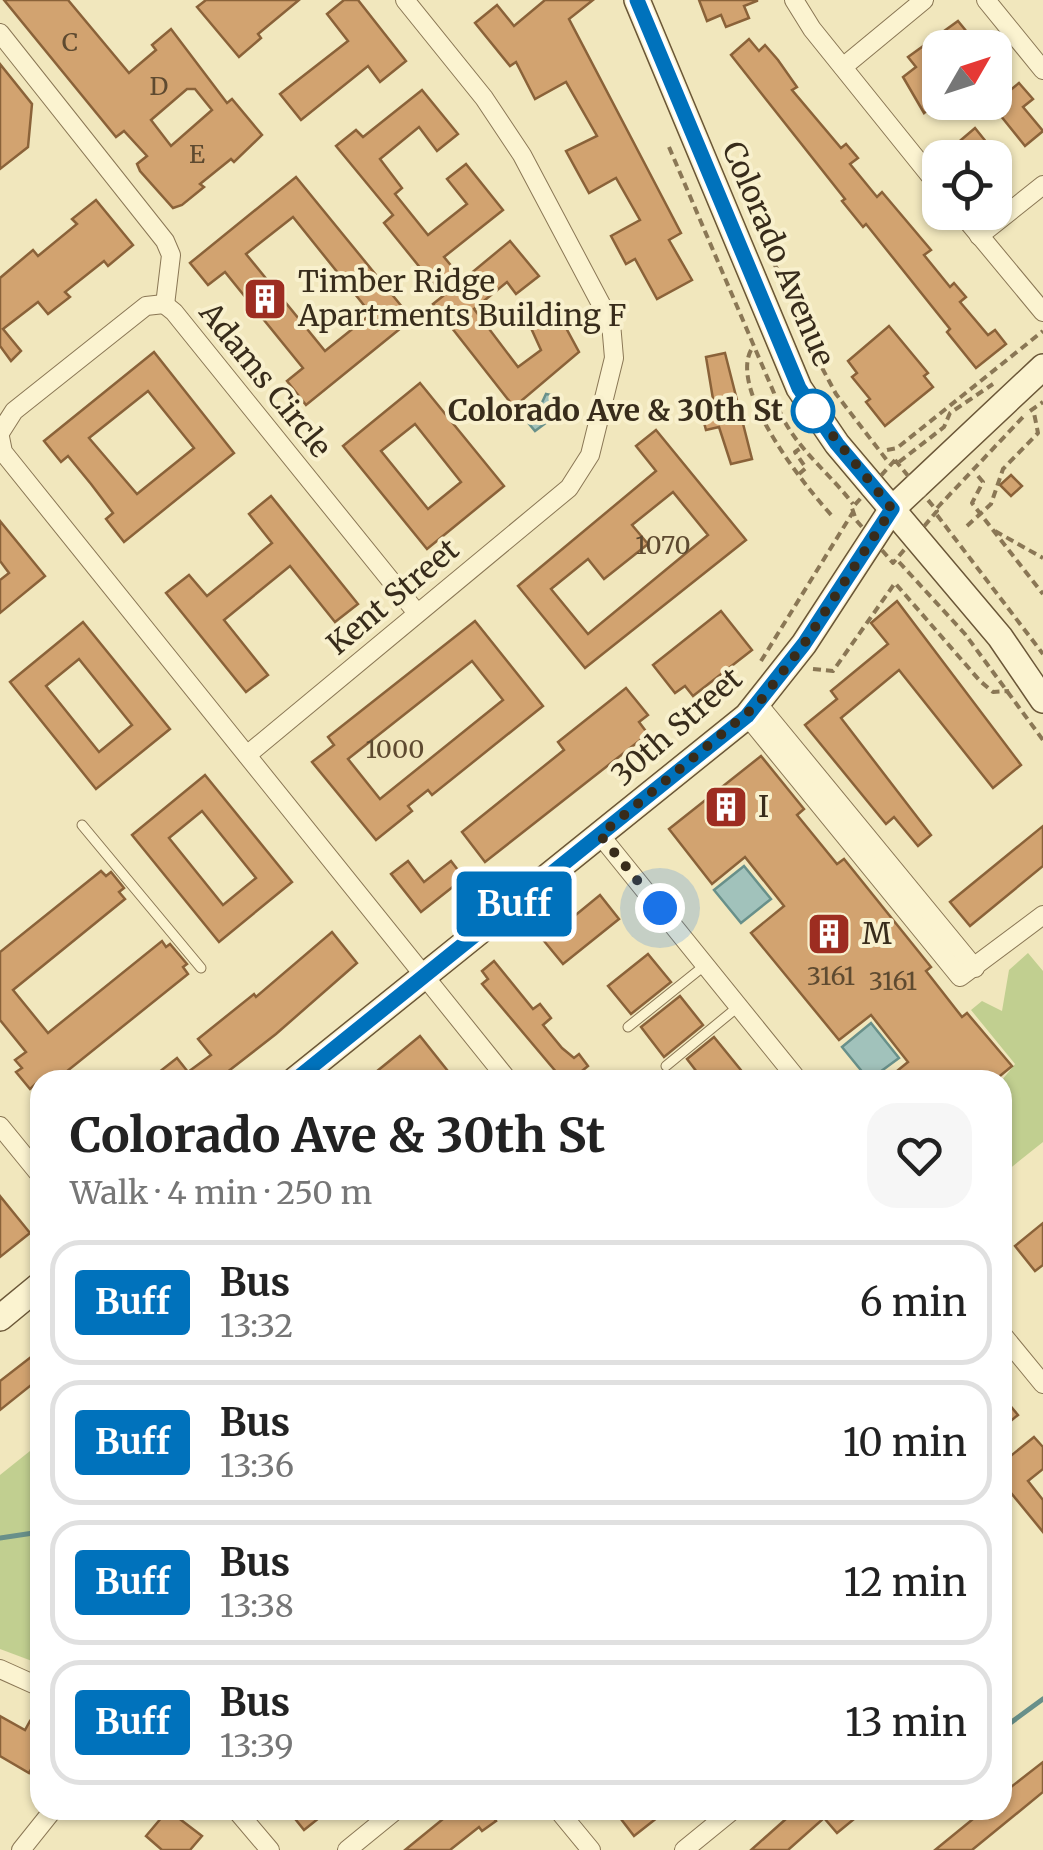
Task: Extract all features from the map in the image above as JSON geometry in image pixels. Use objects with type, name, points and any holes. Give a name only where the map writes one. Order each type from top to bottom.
[{"type":"main road","name":"Colorado Avenue","points":[[637,0],[799,388],[837,444],[1000,638],[1043,700]]},
{"type":"main road","name":"30th Street","points":[[308,1070],[752,711],[804,644],[892,509],[1043,367]]},
{"type":"main road","points":[[0,1318],[30,1293]]},
{"type":"street","name":"Kent Street","points":[[246,754],[574,482],[590,455],[614,358],[611,323],[512,141],[484,98],[405,0]]},
{"type":"street","points":[[794,0],[842,68],[922,166]]},
{"type":"street","points":[[842,68],[924,0]]},
{"type":"street","points":[[986,0],[1043,70]]},
{"type":"street","points":[[0,32],[165,241],[171,255],[165,305]]},
{"type":"street","points":[[979,236],[1043,185]]},
{"type":"street","points":[[974,230],[1043,312]]},
{"type":"street","name":"Adams Circle","points":[[417,613],[165,305],[146,306],[14,411],[0,435],[3,452],[500,1070]]},
{"type":"street","points":[[752,711],[975,968],[1043,915]]},
{"type":"street","points":[[600,835],[790,1070]]},
{"type":"street","points":[[0,1126],[30,1163]]},
{"type":"street","points":[[1012,1346],[1043,1384]]},
{"type":"street","points":[[0,1669],[30,1682]]},
{"type":"street","points":[[21,1850],[45,1820]]},
{"type":"street","points":[[244,1820],[270,1850]]},
{"type":"street","points":[[347,1850],[384,1820]]},
{"type":"street","points":[[566,1820],[591,1850]]},
{"type":"street","points":[[684,1850],[721,1820]]},
{"type":"lane","points":[[82,825],[201,968]]},
{"type":"lane","points":[[628,1027],[705,965]]},
{"type":"lane","points":[[666,1066],[739,1006]]},
{"type":"path","points":[[669,148],[751,350],[774,392],[779,414],[800,448],[811,453],[854,503],[853,512],[755,670]]},
{"type":"path","points":[[756,216],[773,262],[813,330],[812,348],[836,394],[888,464],[900,463],[944,426],[950,414],[999,381]]},
{"type":"path","points":[[887,450],[897,448],[1043,332]]},
{"type":"path","points":[[751,350],[747,374],[757,404],[799,474],[834,518]]},
{"type":"path","points":[[1043,402],[935,511],[1043,654]]},
{"type":"path","points":[[967,526],[991,504],[1003,469],[1038,433],[1033,408]]},
{"type":"path","points":[[799,474],[806,468],[795,452],[800,448]]},
{"type":"path","points":[[978,476],[983,482],[972,503],[1043,594]]},
{"type":"path","points":[[853,512],[856,520]]},
{"type":"path","points":[[994,531],[1041,554]]},
{"type":"path","points":[[886,558],[900,558],[1009,691],[1043,740]]},
{"type":"path","points":[[813,669],[833,671],[895,583],[980,681],[994,692],[1009,691]]},
{"type":"green space","points":[[1028,953],[1043,971],[1043,1142],[1012,1167],[1010,1070],[1015,1064],[971,1010],[982,1001],[1002,1011],[1009,970]]},
{"type":"green space","points":[[30,1451],[30,1660],[0,1649],[0,1475]]},
{"type":"water","points":[[546,394],[556,396],[551,419],[535,431],[525,419],[539,409]]},
{"type":"water","points":[[744,866],[771,899],[741,923],[714,890]]},
{"type":"water","points":[[871,1023],[899,1058],[883,1070],[861,1070],[842,1047]]},
{"type":"building","points":[[4,0],[68,0],[129,73],[156,50],[152,45],[171,29],[227,103],[232,99],[262,135],[234,162],[231,159],[200,184],[204,187],[173,208],[140,171],[137,164],[147,156],[124,131],[116,137]],"holes":[[[187,89],[195,89],[212,110],[171,146],[151,120]]]},
{"type":"building","points":[[206,0],[299,0],[258,34],[261,38],[239,57],[197,7]]},
{"type":"building","points":[[344,0],[358,0],[406,61],[380,82],[368,66],[301,120],[280,94],[348,41],[327,14]]},
{"type":"building","points":[[545,0],[593,0],[569,19],[681,233],[669,240],[692,280],[657,299],[635,259],[626,264],[611,236],[640,220],[616,178],[589,193],[566,151],[597,136],[566,82],[535,99],[516,62],[510,66],[475,23],[497,5],[514,26]]},
{"type":"building","points":[[699,0],[757,1],[744,6],[749,18],[726,27],[721,15],[707,21]]},
{"type":"building","points":[[958,21],[965,30],[946,30]]},
{"type":"building","points":[[749,39],[759,51],[765,45],[778,60],[797,87],[792,90],[841,148],[846,144],[858,158],[850,164],[877,197],[882,192],[931,250],[924,255],[950,287],[954,283],[966,297],[960,302],[988,335],[995,330],[1006,344],[976,368],[947,332],[950,329],[866,224],[863,227],[842,201],[845,199],[731,55]]},
{"type":"building","points":[[922,47],[922,110],[903,77],[916,67],[908,57]]},
{"type":"building","points":[[0,64],[32,104],[28,147],[0,169]]},
{"type":"building","points":[[1019,83],[1033,99],[1023,107],[1043,131],[1025,146],[1004,120],[1012,120],[1012,89]]},
{"type":"building","points":[[422,90],[458,134],[437,151],[419,127],[380,159],[402,188],[395,194],[428,235],[467,204],[447,179],[466,164],[503,210],[444,257],[463,280],[510,241],[539,276],[516,294],[507,282],[474,309],[518,367],[541,350],[531,328],[559,315],[579,352],[514,407],[433,304],[443,296],[384,223],[393,215],[336,146],[356,130],[363,137]]},
{"type":"building","points":[[975,128],[985,140],[961,140]]},
{"type":"building","name":"Timber Ridge Apartments Building F","points":[[296,177],[412,319],[306,405],[287,381],[303,368],[225,272],[208,285],[190,263]],"holes":[[[293,217],[371,314],[325,351],[246,254]]]},
{"type":"building","points":[[96,200],[133,245],[108,266],[104,261],[65,292],[70,297],[48,314],[38,302],[3,329],[21,351],[11,361],[0,346],[0,278],[33,250],[38,256],[77,224],[72,219]]},
{"type":"building","points":[[889,326],[928,373],[924,376],[933,387],[885,426],[866,402],[870,399],[852,377],[857,373],[848,361]]},
{"type":"building","points":[[154,352],[234,453],[124,542],[106,519],[113,513],[91,484],[68,456],[61,462],[44,441]],"holes":[[[148,391],[194,448],[137,494],[89,438]]]},
{"type":"building","points":[[725,353],[752,459],[731,464],[719,427],[706,430],[700,408],[714,405],[706,357]]},
{"type":"building","points":[[420,383],[504,486],[427,549],[343,446]],"holes":[[[415,424],[461,482],[428,509],[381,451]]]},
{"type":"building","points":[[656,430],[746,540],[585,668],[518,586],[656,471],[636,446]],"holes":[[[673,492],[708,535],[588,634],[551,589],[588,559],[604,579],[648,544],[632,525]]]},
{"type":"building","points":[[1011,475],[1022,486],[1011,496],[1000,485]]},
{"type":"building","points":[[271,496],[358,604],[335,622],[290,566],[224,620],[268,675],[246,692],[166,593],[189,575],[207,596],[272,543],[249,514]]},
{"type":"building","points":[[0,521],[45,576],[0,613],[0,580],[9,573],[0,561]]},
{"type":"building","points":[[897,601],[1021,765],[993,788],[899,670],[841,718],[931,835],[918,846],[894,817],[886,824],[805,725],[837,699],[831,691],[888,644],[871,623]]},
{"type":"building","points":[[721,611],[752,650],[693,696],[685,686],[675,693],[653,665]]},
{"type":"building","points":[[475,621],[543,706],[432,795],[428,790],[408,806],[412,811],[376,840],[312,762],[334,745],[328,737]],"holes":[[[472,661],[503,700],[380,799],[348,759]]]},
{"type":"building","points":[[83,622],[170,729],[96,789],[10,682]],"holes":[[[79,659],[132,725],[99,752],[46,686]]]},
{"type":"building","points":[[626,688],[648,715],[639,722],[648,734],[485,862],[462,832],[564,750],[558,742]]},
{"type":"building","points":[[761,756],[804,809],[797,815],[837,864],[844,859],[931,967],[926,971],[962,1017],[967,1013],[1012,1066],[1007,1070],[898,1070],[908,1062],[871,1015],[839,1040],[751,933],[784,906],[745,857],[712,884],[669,829]]},
{"type":"building","points":[[205,775],[292,882],[219,942],[132,835]],"holes":[[[202,811],[256,878],[223,905],[169,838]]]},
{"type":"building","points":[[1043,826],[1043,866],[970,926],[950,902]]},
{"type":"building","points":[[408,861],[424,882],[451,861],[464,878],[421,912],[391,874]]},
{"type":"building","points":[[101,871],[106,876],[111,872],[124,888],[119,892],[125,899],[13,990],[48,1033],[162,941],[166,947],[170,944],[187,964],[183,967],[188,974],[68,1070],[30,1070],[30,1089],[16,1072],[22,1068],[15,1060],[26,1052],[0,1020],[0,952]]},
{"type":"building","points":[[600,895],[619,919],[563,964],[544,941]]},
{"type":"building","points":[[332,932],[357,963],[230,1070],[191,1070],[211,1055],[198,1039],[254,994],[256,997]]},
{"type":"building","points":[[648,954],[671,982],[631,1014],[608,986]]},
{"type":"building","points":[[494,961],[533,1009],[540,1004],[551,1018],[543,1025],[562,1048],[574,1058],[579,1054],[588,1066],[583,1070],[555,1070],[482,984],[488,979],[482,971]]},
{"type":"building","points":[[680,996],[703,1025],[664,1057],[641,1027]]},
{"type":"building","points":[[420,1036],[447,1070],[378,1070]]},
{"type":"building","points":[[714,1037],[741,1070],[695,1070],[687,1059]]},
{"type":"building","points":[[177,1058],[186,1070],[162,1070]]},
{"type":"building","points":[[0,1196],[30,1233],[0,1257]]},
{"type":"building","points":[[1043,1223],[1043,1265],[1035,1271],[1015,1246]]},
{"type":"building","points":[[30,1358],[30,1386],[0,1410],[0,1381]]},
{"type":"building","points":[[1034,1437],[1043,1447],[1043,1469],[1028,1481],[1043,1500],[1043,1532],[1012,1494],[1012,1455]]},
{"type":"building","points":[[0,1716],[25,1730],[30,1721],[29,1773],[0,1756]]},
{"type":"building","points":[[1043,1762],[1043,1792],[1012,1817],[1012,1786]]},
{"type":"building","points":[[160,1820],[181,1820],[202,1836],[190,1850],[162,1850],[146,1836]]},
{"type":"building","points":[[296,1820],[316,1820],[304,1830]]},
{"type":"building","points":[[442,1820],[496,1821],[482,1831],[479,1827],[450,1850],[405,1850]]},
{"type":"building","points":[[622,1820],[654,1820],[634,1836]]},
{"type":"building","points":[[785,1820],[822,1820],[788,1850],[751,1850]]},
{"type":"building","points":[[826,1820],[853,1820],[837,1833]]},
{"type":"building","points":[[972,1820],[1009,1820],[972,1850],[935,1850]]},
{"type":"waterway","points":[[0,1538],[30,1534]]},
{"type":"waterway","points":[[1012,1722],[1043,1699]]},
{"type":"bus line","name":"Buff","points":[[307,1070],[747,716],[781,677],[892,509],[837,444],[799,388],[637,0]]},
{"type":"place","name":"Timber Ridge Apartments Building F","points":[[265,299]]},
{"type":"place","name":"Colorado Ave & 30th St","points":[[813,411]]},
{"type":"place","name":"I","points":[[726,807]]},
{"type":"place","name":"M","points":[[829,934]]},
{"type":"route","points":[[660,908],[600,835],[758,704],[804,644],[892,509],[813,411]]}]
